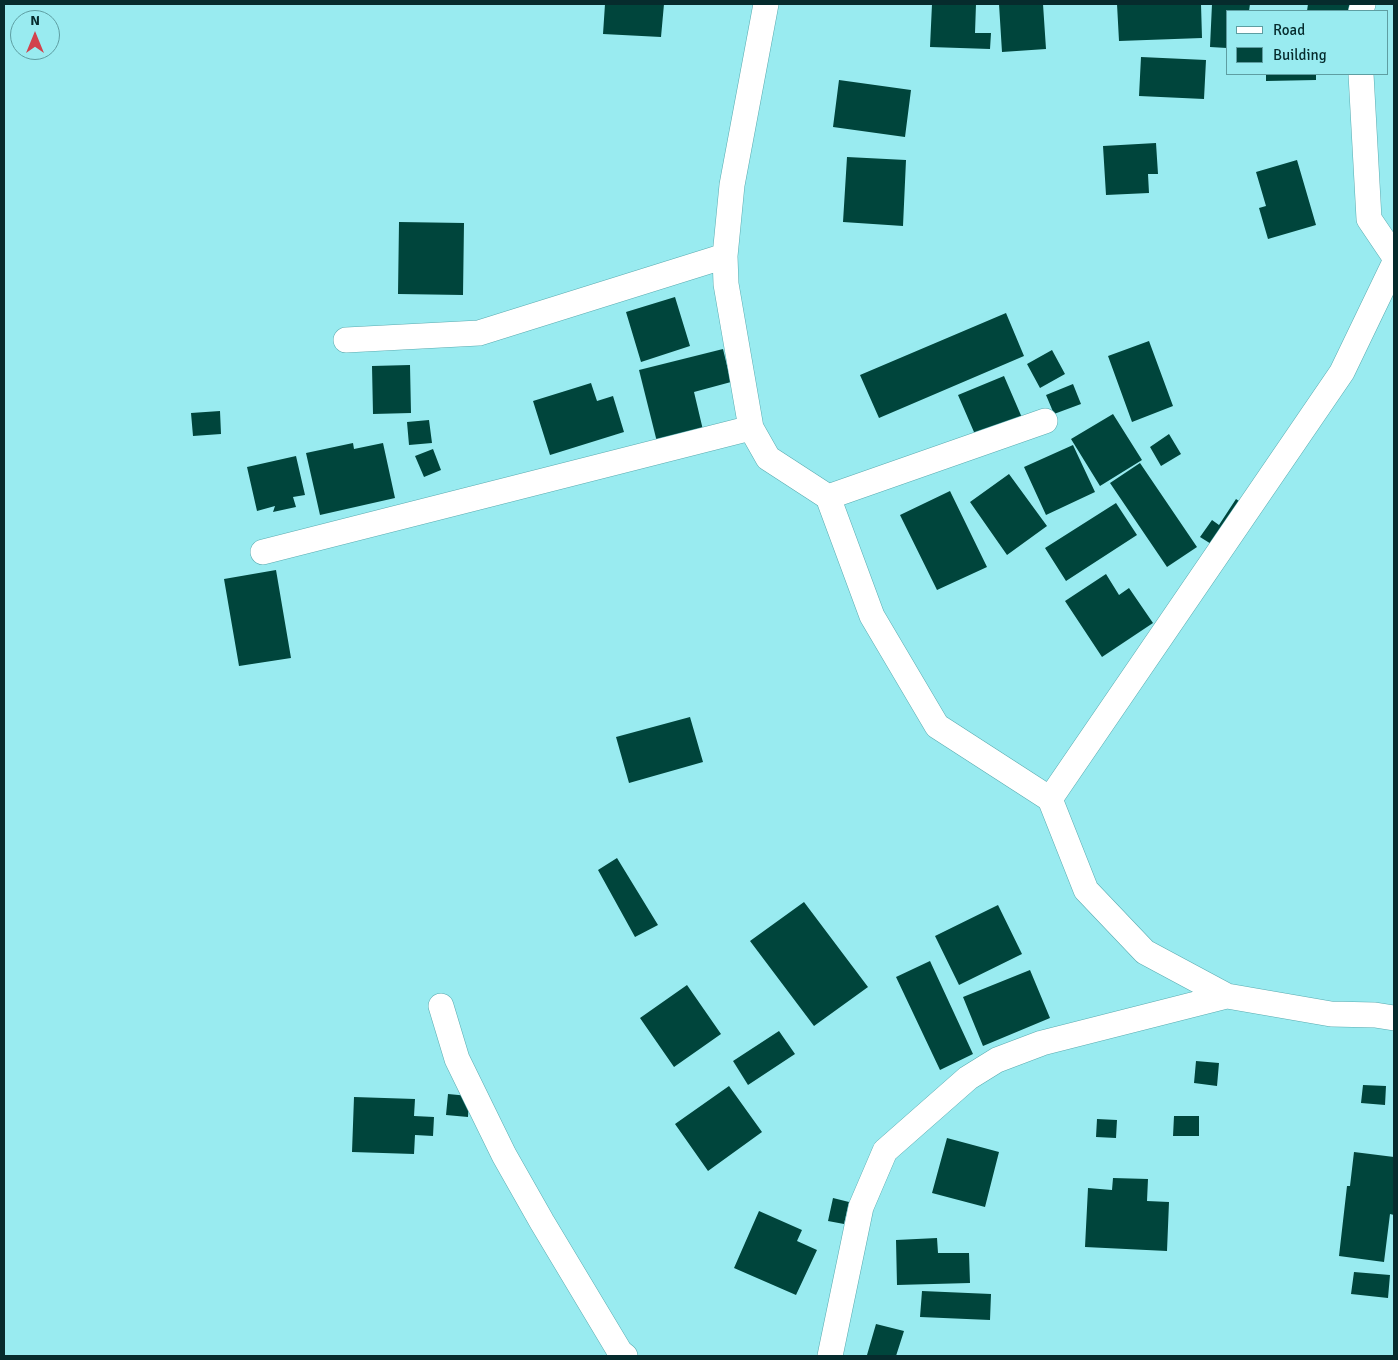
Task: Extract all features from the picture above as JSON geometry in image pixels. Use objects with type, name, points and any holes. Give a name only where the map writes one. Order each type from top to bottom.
[{"type":"street","points":[[766,4],[732,185],[725,256],[726,284],[751,428],[768,458],[828,497],[872,616],[937,726],[1050,799],[1086,890],[1145,952],[1228,996],[1331,1014],[1375,1015],[1394,1018]]},
{"type":"street","points":[[1361,75],[1369,219],[1394,256]]},
{"type":"street","points":[[346,340],[479,333],[725,256]]},
{"type":"street","points":[[1050,799],[1342,372],[1394,264]]},
{"type":"street","points":[[828,497],[1045,421]]},
{"type":"street","points":[[264,552],[751,428]]},
{"type":"street","points":[[830,1356],[861,1207],[885,1150],[968,1078],[997,1060],[1042,1043],[1228,996]]},
{"type":"street","points":[[441,1006],[456,1058],[504,1155],[590,1304],[620,1352],[625,1356]]},
{"type":"building","points":[[605,4],[664,4],[661,37],[603,34]]},
{"type":"building","points":[[932,4],[976,4],[975,33],[991,33],[990,49],[930,47]]},
{"type":"building","points":[[999,4],[1043,4],[1046,49],[1002,52]]},
{"type":"building","points":[[1117,4],[1201,4],[1202,38],[1119,41]]},
{"type":"building","points":[[1212,4],[1250,4],[1249,10],[1226,10],[1226,48],[1210,47]]},
{"type":"building","points":[[1308,4],[1356,4],[1356,10],[1307,10]]},
{"type":"building","points":[[1141,57],[1206,60],[1204,99],[1139,96]]},
{"type":"building","points":[[1266,75],[1316,75],[1316,80],[1266,81]]},
{"type":"building","points":[[839,80],[911,90],[905,137],[833,127]]},
{"type":"building","points":[[1156,143],[1158,174],[1148,174],[1149,193],[1106,195],[1103,146]]},
{"type":"building","points":[[847,157],[906,160],[903,226],[843,222]]},
{"type":"building","points":[[1297,160],[1316,225],[1268,239],[1259,208],[1266,206],[1256,172]]},
{"type":"building","points":[[399,222],[464,223],[463,295],[398,294]]},
{"type":"building","points":[[675,297],[690,346],[641,362],[626,312]]},
{"type":"building","points":[[1006,313],[1024,356],[879,418],[860,375]]},
{"type":"building","points":[[1149,341],[1173,406],[1132,422],[1108,356]]},
{"type":"building","points":[[723,349],[731,382],[694,392],[703,430],[657,442],[639,370]]},
{"type":"building","points":[[1052,350],[1065,374],[1040,388],[1027,364]]},
{"type":"building","points":[[410,365],[411,413],[373,414],[372,366]]},
{"type":"building","points":[[1004,376],[1023,420],[977,439],[958,395]]},
{"type":"building","points":[[591,383],[597,401],[613,396],[624,432],[550,455],[533,401]]},
{"type":"building","points":[[1073,384],[1081,404],[1054,414],[1046,395]]},
{"type":"building","points":[[220,411],[221,434],[193,436],[191,413]]},
{"type":"building","points":[[1113,414],[1142,460],[1100,486],[1071,439]]},
{"type":"building","points":[[429,420],[432,443],[409,445],[407,422]]},
{"type":"building","points":[[1169,434],[1181,454],[1161,466],[1150,447]]},
{"type":"building","points":[[353,443],[354,449],[383,443],[395,498],[320,515],[306,453]]},
{"type":"building","points":[[1073,445],[1095,492],[1046,515],[1024,467]]},
{"type":"building","points":[[433,449],[441,470],[424,477],[415,456]]},
{"type":"building","points":[[296,456],[305,495],[293,497],[296,507],[273,512],[275,506],[257,511],[247,467]]},
{"type":"building","points":[[1140,463],[1197,547],[1167,567],[1110,483]]},
{"type":"building","points":[[1009,474],[1047,526],[1007,555],[970,502]]},
{"type":"building","points":[[950,491],[987,567],[937,590],[900,515]]},
{"type":"building","points":[[1236,499],[1245,505],[1216,547],[1200,537],[1212,520],[1219,525]]},
{"type":"building","points":[[1116,503],[1137,535],[1066,581],[1045,548]]},
{"type":"building","points":[[276,570],[291,658],[239,666],[224,579]]},
{"type":"building","points":[[1106,574],[1119,595],[1129,588],[1153,623],[1102,657],[1065,601]]},
{"type":"building","points":[[690,717],[703,762],[629,783],[616,737]]},
{"type":"building","points":[[617,858],[658,925],[635,937],[598,870]]},
{"type":"building","points":[[804,902],[868,987],[814,1026],[750,941]]},
{"type":"building","points":[[998,905],[1022,954],[959,985],[935,936]]},
{"type":"building","points":[[930,961],[973,1054],[940,1070],[896,977]]},
{"type":"building","points":[[1030,970],[1050,1018],[983,1046],[963,997]]},
{"type":"building","points":[[687,985],[721,1034],[674,1067],[640,1018]]},
{"type":"building","points":[[779,1031],[795,1054],[748,1085],[733,1061]]},
{"type":"building","points":[[1196,1061],[1219,1063],[1217,1086],[1194,1083]]},
{"type":"building","points":[[1363,1085],[1386,1086],[1385,1105],[1361,1103]]},
{"type":"building","points":[[729,1086],[762,1132],[708,1171],[675,1124]]},
{"type":"building","points":[[448,1094],[469,1096],[468,1117],[446,1115]]},
{"type":"building","points":[[354,1097],[415,1099],[414,1116],[434,1117],[433,1136],[415,1135],[414,1154],[352,1152]]},
{"type":"building","points":[[1174,1116],[1199,1116],[1199,1136],[1173,1136]]},
{"type":"building","points":[[1097,1119],[1117,1120],[1116,1138],[1096,1137]]},
{"type":"building","points":[[947,1138],[999,1152],[985,1207],[932,1193]]},
{"type":"building","points":[[1354,1152],[1394,1157],[1394,1215],[1390,1214],[1384,1262],[1339,1256],[1347,1186],[1350,1186]]},
{"type":"building","points":[[1113,1178],[1148,1179],[1147,1201],[1169,1202],[1167,1251],[1085,1247],[1088,1188],[1112,1190]]},
{"type":"building","points":[[833,1198],[849,1202],[844,1224],[828,1221]]},
{"type":"building","points":[[759,1211],[802,1230],[797,1241],[817,1250],[796,1295],[734,1268]]},
{"type":"building","points":[[937,1238],[938,1253],[969,1253],[970,1283],[897,1285],[896,1240]]},
{"type":"building","points":[[1354,1272],[1390,1275],[1388,1298],[1351,1294]]},
{"type":"building","points":[[922,1291],[991,1294],[990,1320],[920,1317]]},
{"type":"building","points":[[876,1324],[904,1331],[896,1356],[867,1355]]}]
